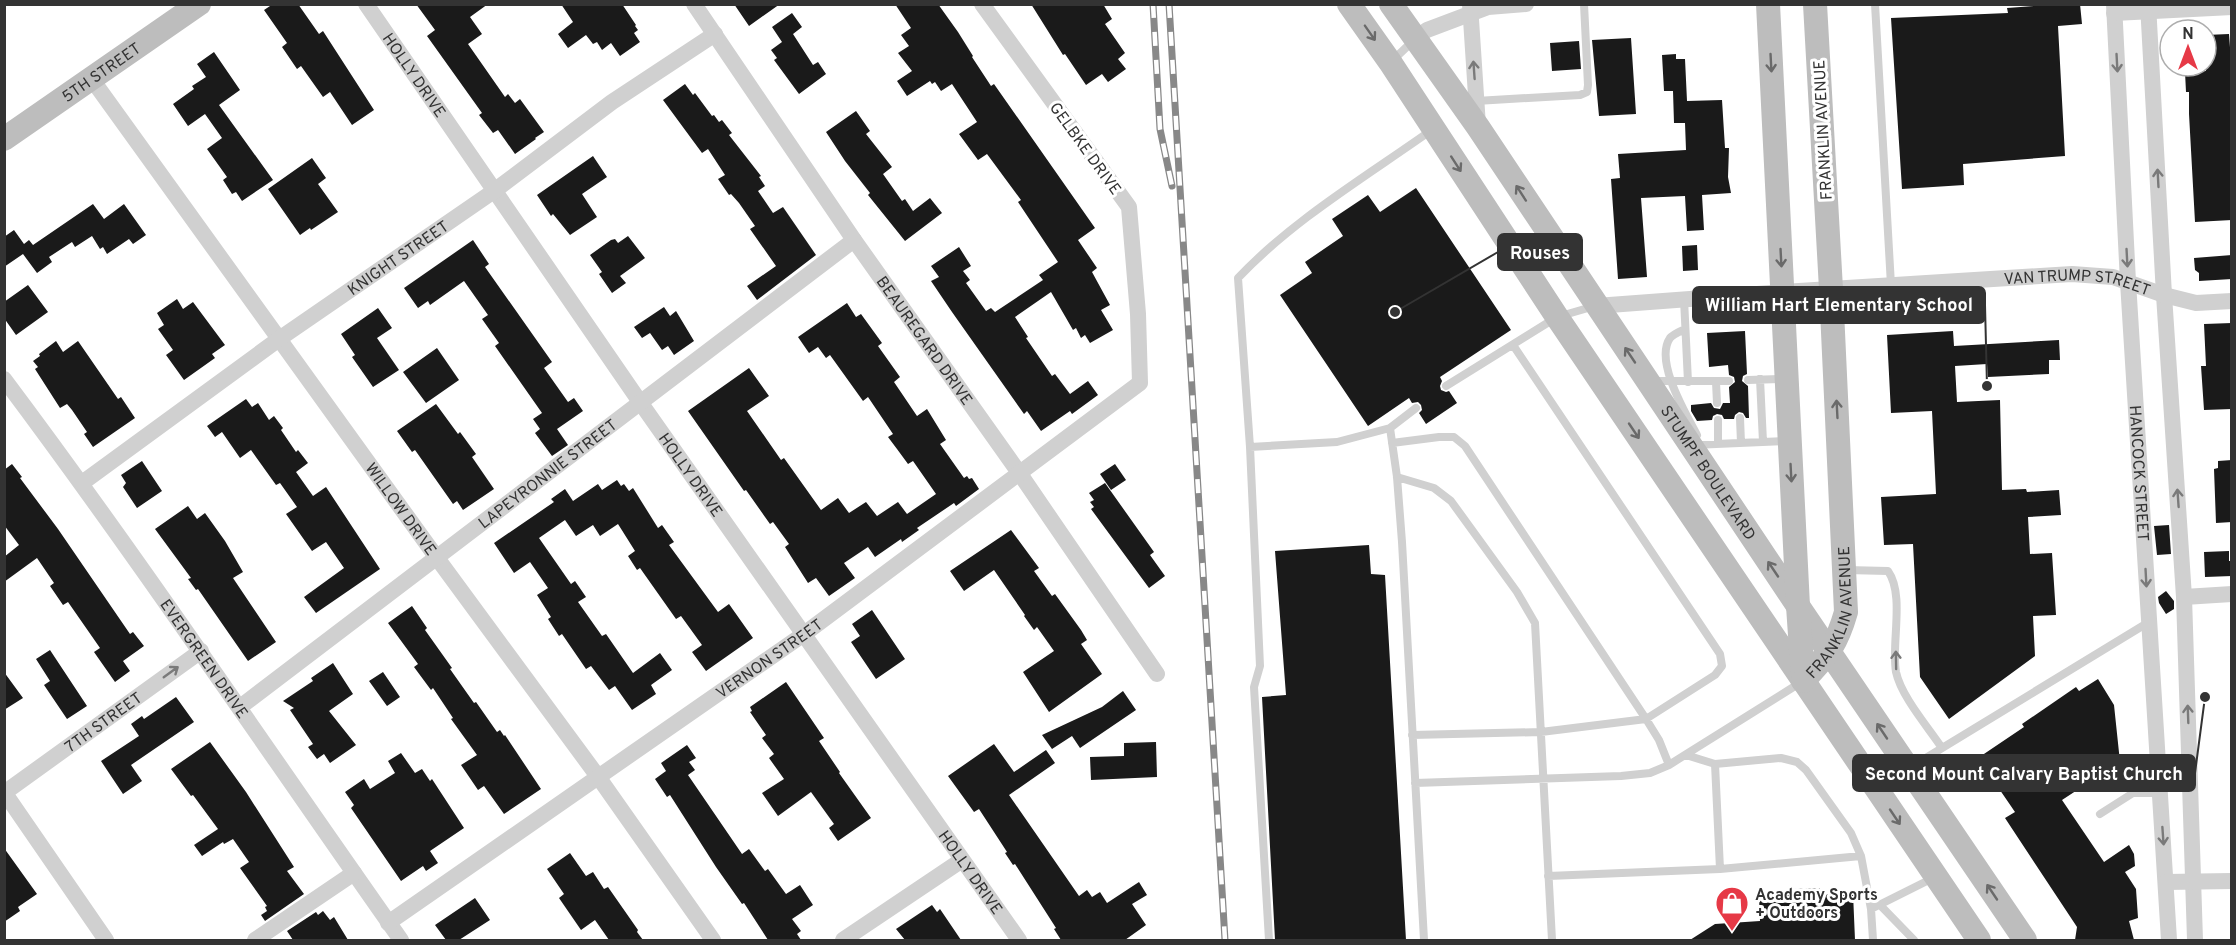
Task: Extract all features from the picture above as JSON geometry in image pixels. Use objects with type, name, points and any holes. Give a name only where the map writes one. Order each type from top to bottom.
[{"type":"main road","name":"5TH STREET","points":[[4,139],[199,4]]},
{"type":"main road","points":[[1349,4],[1390,62],[1557,317],[1978,940]]},
{"type":"main road","name":"STUMPF BOULEVARD","points":[[1391,4],[1478,127],[1596,306],[1659,381],[1696,445],[1798,606],[2025,940]]},
{"type":"main road","name":"FRANKLIN AVENUE","points":[[1768,4],[1803,681]]},
{"type":"main road","name":"FRANKLIN AVENUE","points":[[1803,681],[1829,653],[1839,635],[1846,612],[1815,4]]},
{"type":"street","name":"HOLLY DRIVE","points":[[366,4],[640,402],[1019,940]]},
{"type":"street","name":"BEAUREGARD DRIVE","points":[[694,4],[854,240],[1020,474],[1157,674]]},
{"type":"street","name":"GELBKE DRIVE","points":[[982,4],[1129,207],[1138,314],[1140,383]]},
{"type":"street","points":[[1414,39],[1470,8],[1526,4]]},
{"type":"street","points":[[2114,9],[2232,7]]},
{"type":"street","points":[[1470,8],[1478,127]]},
{"type":"street","points":[[2149,8],[2164,296],[2184,597],[2195,940]]},
{"type":"street","name":"HANCOCK STREET","points":[[2114,9],[2128,282],[2169,940]]},
{"type":"street","name":"KNIGHT STREET","points":[[82,483],[279,339],[494,191],[612,102],[715,34]]},
{"type":"street","name":"WILLOW DRIVE","points":[[92,78],[437,558],[599,778],[713,940]]},
{"type":"street","name":"LAPEYRONNIE STREET","points":[[240,706],[854,240]]},
{"type":"street","name":"VAN TRUMP STREET","points":[[1596,306],[2072,274],[2113,277],[2164,296],[2196,303],[2232,301]]},
{"type":"street","name":"EVERGREEN DRIVE","points":[[4,379],[82,483],[240,706],[401,940]]},
{"type":"street","name":"VERNON STREET","points":[[388,923],[804,634],[1140,383]]},
{"type":"street","points":[[2184,597],[2232,594]]},
{"type":"street","name":"7TH STREET","points":[[5,793],[201,651]]},
{"type":"street","points":[[5,793],[106,940]]},
{"type":"street","points":[[843,940],[962,860]]},
{"type":"street","points":[[255,940],[354,873]]},
{"type":"street","points":[[2166,882],[2232,881]]},
{"type":"lane","points":[[1476,101],[1580,95],[1587,92],[1584,4]]},
{"type":"lane","points":[[1875,4],[1891,285]]},
{"type":"lane","points":[[1390,62],[1414,39]]},
{"type":"lane","points":[[1269,940],[1254,687],[1260,666],[1250,447],[1238,278],[1261,253],[1285,234],[1434,129]]},
{"type":"lane","points":[[1684,299],[1688,382]]},
{"type":"lane","points":[[1446,386],[1557,317],[1596,306]]},
{"type":"lane","points":[[1685,328],[1670,337],[1659,381],[1729,381]]},
{"type":"lane","points":[[1412,735],[1541,732],[1646,719],[1715,675],[1722,666],[1720,654],[1513,345]]},
{"type":"lane","points":[[1748,380],[1787,379]]},
{"type":"lane","points":[[1760,380],[1763,442]]},
{"type":"lane","points":[[1716,382],[1717,403]]},
{"type":"lane","points":[[1250,447],[1337,442],[1390,428],[1416,408]]},
{"type":"lane","points":[[1740,418],[1741,443]]},
{"type":"lane","points":[[1718,420],[1718,444]]},
{"type":"lane","points":[[1390,428],[1397,477],[1424,940]]},
{"type":"lane","points":[[1392,443],[1454,437],[1465,446],[1646,719],[1659,740],[1669,765]]},
{"type":"lane","points":[[1696,445],[1790,441]]},
{"type":"lane","points":[[1397,477],[1434,488],[1451,501],[1517,592],[1535,623],[1552,940]]},
{"type":"lane","points":[[1844,570],[1888,571],[1892,577],[1895,595],[1896,672],[1903,690],[1942,748]]},
{"type":"lane","points":[[1908,768],[2149,622]]},
{"type":"lane","points":[[1415,783],[1650,773],[1669,765],[1803,681]]},
{"type":"lane","points":[[1686,754],[1715,764],[1781,758],[1797,762],[1806,770],[1851,833],[1861,856],[1876,907],[1873,940]]},
{"type":"lane","points":[[1715,764],[1720,868]]},
{"type":"lane","points":[[2100,814],[2133,793],[2160,793]]},
{"type":"lane","points":[[1548,876],[1720,868],[1861,856]]},
{"type":"lane","points":[[1876,907],[1935,876]]},
{"type":"lane","points":[[1876,907],[1914,940]]},
{"type":"building","points":[[273,4],[298,4],[319,34],[323,31],[374,110],[352,125],[330,92],[323,97],[301,66],[297,69],[282,47],[287,43],[264,10]]},
{"type":"building","points":[[416,4],[488,4],[470,17],[482,34],[468,44],[505,97],[508,94],[515,103],[520,99],[544,132],[515,154],[498,130],[493,133],[479,115],[482,113],[427,36],[435,30]]},
{"type":"building","points":[[561,4],[622,4],[636,25],[638,30],[634,33],[640,42],[620,56],[611,43],[602,50],[597,42],[593,44],[586,35],[568,48],[558,34],[573,22]]},
{"type":"building","points":[[734,4],[780,4],[749,26]]},
{"type":"building","points":[[895,4],[938,4],[991,86],[994,84],[1095,228],[1078,240],[1097,268],[1092,272],[1110,305],[1101,310],[1113,330],[1090,343],[1085,335],[1081,338],[1076,328],[1073,330],[1051,292],[1015,317],[1028,337],[1026,338],[1052,376],[1055,374],[1070,394],[1088,381],[1098,395],[1072,414],[1070,411],[1041,431],[1027,411],[1024,414],[931,281],[939,277],[931,266],[959,247],[971,266],[963,271],[970,280],[966,283],[986,311],[991,308],[995,312],[1043,280],[1039,275],[1058,262],[1018,202],[1021,200],[987,154],[978,160],[959,134],[977,122],[952,84],[941,91],[935,82],[932,84],[930,81],[907,96],[897,81],[912,71],[898,53],[909,46],[901,35],[911,28]]},
{"type":"building","points":[[1031,4],[1103,4],[1112,19],[1105,24],[1125,53],[1118,59],[1126,69],[1108,82],[1102,74],[1086,85],[1065,54],[1063,55]]},
{"type":"building","points":[[2080,4],[2082,24],[2058,26],[2065,156],[1963,164],[1964,185],[1902,189],[1891,18],[2008,13],[2007,8]]},
{"type":"building","points":[[792,13],[802,27],[793,34],[813,65],[818,62],[826,74],[799,94],[774,60],[777,58],[771,50],[782,42],[772,27]]},
{"type":"building","points":[[2218,34],[2229,34],[2232,74],[2232,220],[2195,222],[2189,92],[2186,92],[2185,78],[2218,78]]},
{"type":"building","points":[[1631,38],[1636,114],[1599,116],[1592,40]]},
{"type":"building","points":[[1579,41],[1581,69],[1552,71],[1550,43]]},
{"type":"building","points":[[214,52],[240,90],[219,105],[273,180],[242,201],[236,192],[232,194],[223,180],[227,177],[207,149],[222,138],[205,114],[188,126],[173,104],[194,89],[192,86],[206,77],[197,64]]},
{"type":"building","points":[[1676,54],[1676,59],[1685,59],[1687,101],[1722,100],[1725,148],[1729,148],[1728,177],[1731,193],[1702,195],[1704,230],[1687,231],[1685,196],[1641,198],[1647,277],[1618,279],[1611,179],[1620,178],[1618,154],[1686,150],[1685,123],[1674,123],[1673,91],[1664,91],[1662,55]]},
{"type":"building","points":[[685,84],[693,95],[695,93],[712,116],[714,115],[719,122],[722,120],[732,133],[729,135],[761,176],[759,177],[765,186],[758,191],[773,213],[783,207],[816,255],[757,300],[747,286],[776,266],[750,229],[755,226],[718,179],[725,175],[708,149],[702,153],[663,100]]},
{"type":"building","points":[[856,111],[870,131],[866,134],[892,167],[883,174],[902,201],[905,199],[913,211],[930,198],[942,213],[905,241],[868,195],[870,193],[826,132]]},
{"type":"building","points":[[593,156],[607,177],[582,194],[597,217],[570,235],[553,214],[551,216],[537,195]]},
{"type":"building","points":[[312,158],[326,178],[318,184],[338,212],[300,235],[268,189]]},
{"type":"building","points":[[1416,188],[1511,330],[1440,377],[1441,390],[1449,391],[1457,403],[1426,424],[1419,413],[1422,410],[1421,405],[1418,402],[1412,403],[1409,398],[1368,426],[1280,295],[1312,273],[1305,262],[1343,236],[1332,219],[1368,195],[1380,212]]},
{"type":"building","points":[[93,204],[104,219],[124,204],[146,235],[133,244],[129,239],[107,254],[103,247],[100,249],[92,236],[75,247],[72,242],[49,257],[52,262],[37,273],[23,254],[4,267],[4,237],[14,230],[24,244],[29,240],[33,245]]},
{"type":"building","points":[[628,236],[645,258],[620,276],[626,283],[612,293],[599,274],[602,272],[590,255],[611,240],[615,239],[618,243]]},
{"type":"building","points":[[473,240],[489,264],[485,267],[552,362],[544,368],[568,402],[574,398],[583,411],[557,429],[568,445],[552,456],[535,433],[540,429],[533,419],[542,413],[495,346],[499,343],[482,319],[488,315],[464,281],[430,305],[428,301],[418,308],[404,288]]},
{"type":"building","points":[[1697,245],[1698,270],[1683,271],[1682,246]]},
{"type":"building","points":[[2232,255],[2232,279],[2199,281],[2194,258]]},
{"type":"building","points":[[28,285],[48,312],[16,335],[4,318],[4,302]]},
{"type":"building","points":[[177,299],[183,309],[193,302],[225,345],[212,354],[215,358],[184,380],[166,355],[173,350],[158,329],[164,325],[157,313]]},
{"type":"building","points":[[847,303],[856,317],[861,314],[882,343],[878,346],[900,377],[894,382],[917,416],[927,409],[946,440],[940,444],[964,478],[967,476],[969,479],[972,478],[979,489],[956,506],[954,503],[917,528],[919,530],[902,542],[901,539],[875,557],[868,547],[844,563],[855,578],[829,596],[816,578],[808,583],[785,547],[789,544],[773,522],[770,524],[746,490],[744,491],[688,411],[749,368],[769,396],[747,411],[781,460],[784,458],[821,510],[838,498],[849,513],[866,502],[877,516],[898,502],[907,514],[936,494],[913,461],[908,464],[888,437],[893,434],[868,397],[863,401],[830,355],[826,358],[818,347],[809,353],[798,337]]},
{"type":"building","points":[[664,307],[670,316],[676,311],[694,341],[674,355],[668,346],[662,350],[650,333],[642,338],[634,327]]},
{"type":"building","points":[[378,308],[392,328],[377,338],[399,370],[373,387],[352,357],[355,355],[341,334]]},
{"type":"building","points":[[2232,323],[2232,409],[2204,410],[2201,366],[2206,366],[2204,324]]},
{"type":"building","points":[[1745,331],[1747,374],[1743,376],[1742,381],[1748,386],[1749,418],[1739,412],[1734,419],[1724,419],[1722,415],[1717,414],[1712,420],[1697,421],[1691,411],[1691,405],[1711,403],[1714,408],[1720,409],[1723,403],[1730,403],[1729,387],[1735,382],[1734,377],[1729,375],[1728,365],[1709,367],[1707,333]]},
{"type":"building","points":[[1953,331],[1954,346],[2059,340],[2060,360],[2049,360],[2049,374],[1988,377],[1987,364],[1955,366],[1957,402],[2000,400],[2002,490],[2026,489],[2027,492],[2059,490],[2061,515],[2028,517],[2030,554],[2052,553],[2056,615],[2033,616],[2035,656],[1949,719],[1920,677],[1913,544],[1884,545],[1881,497],[1936,494],[1932,411],[1891,413],[1887,335]]},
{"type":"building","points":[[56,341],[63,352],[78,341],[118,399],[121,397],[135,418],[93,447],[84,434],[87,432],[72,410],[67,404],[60,408],[35,369],[38,367],[33,361]]},
{"type":"building","points":[[437,348],[459,380],[426,403],[403,372]]},
{"type":"building","points":[[246,399],[252,407],[258,403],[269,420],[274,416],[296,452],[298,450],[308,463],[296,472],[313,496],[326,487],[380,569],[316,613],[304,597],[344,568],[326,542],[312,551],[286,514],[297,507],[280,483],[276,485],[251,450],[240,458],[222,432],[215,437],[207,426]]},
{"type":"building","points":[[436,404],[476,454],[472,457],[494,489],[463,510],[457,501],[453,504],[415,450],[412,452],[397,431]]},
{"type":"building","points":[[2232,460],[2232,522],[2216,523],[2214,469],[2218,468],[2218,461]]},
{"type":"building","points":[[142,461],[162,491],[137,508],[123,487],[126,483],[121,475]]},
{"type":"building","points":[[12,464],[130,634],[133,632],[144,646],[123,661],[130,671],[115,682],[94,652],[100,648],[68,602],[63,605],[50,586],[54,583],[37,558],[4,582],[4,557],[19,545],[4,525],[4,470]]},
{"type":"building","points":[[1115,464],[1126,480],[1111,490],[1100,474]]},
{"type":"building","points":[[617,480],[629,491],[633,488],[658,528],[662,525],[674,542],[669,545],[718,612],[729,604],[753,638],[706,671],[692,652],[702,645],[681,616],[676,619],[640,568],[637,570],[628,556],[635,551],[618,524],[600,536],[593,525],[576,536],[565,520],[539,538],[571,584],[575,581],[586,597],[578,602],[602,636],[606,634],[633,673],[660,653],[672,670],[651,685],[656,694],[632,710],[615,686],[609,690],[591,666],[586,669],[562,634],[559,636],[548,619],[551,617],[537,595],[548,588],[530,562],[514,573],[494,543],[554,502],[551,499],[565,489],[573,501],[598,484],[602,490]]},
{"type":"building","points":[[1105,483],[1154,552],[1150,555],[1165,576],[1149,588],[1091,509],[1094,507],[1090,502],[1094,500],[1089,493]]},
{"type":"building","points":[[188,506],[197,519],[205,513],[225,541],[243,572],[233,578],[276,642],[248,661],[198,589],[196,590],[188,579],[191,578],[155,529]]},
{"type":"building","points":[[2169,525],[2171,554],[2157,555],[2154,526]]},
{"type":"building","points":[[1011,530],[1039,568],[1034,571],[1052,596],[1055,594],[1081,630],[1087,640],[1081,644],[1102,674],[1049,712],[1023,672],[1054,651],[1037,627],[1034,630],[994,570],[964,591],[950,571]]},
{"type":"building","points":[[1369,545],[1371,574],[1385,575],[1406,940],[1275,940],[1262,697],[1286,695],[1275,551]]},
{"type":"building","points":[[2229,551],[2232,576],[2205,577],[2204,552]]},
{"type":"building","points":[[2166,591],[2174,601],[2174,609],[2166,614],[2158,597]]},
{"type":"building","points":[[412,606],[427,628],[425,630],[452,668],[450,669],[497,732],[500,730],[505,735],[541,789],[504,814],[484,786],[478,790],[461,765],[477,755],[451,719],[453,718],[433,688],[431,690],[414,667],[418,664],[388,623]]},
{"type":"building","points":[[872,610],[905,659],[876,679],[851,642],[860,636],[852,624]]},
{"type":"building","points":[[50,650],[87,706],[67,719],[44,685],[50,681],[36,659]]},
{"type":"building","points":[[333,663],[353,694],[329,711],[356,745],[330,763],[324,754],[317,759],[308,747],[313,744],[290,710],[294,708],[283,701],[313,681],[311,678]]},
{"type":"building","points":[[4,672],[23,698],[4,710]]},
{"type":"building","points":[[383,672],[400,697],[387,706],[369,681]]},
{"type":"building","points":[[2098,679],[2114,705],[2120,762],[2062,800],[2104,862],[2129,845],[2134,854],[2135,866],[2125,872],[2136,889],[2138,918],[2129,921],[2134,940],[2075,940],[2077,927],[2005,818],[2015,812],[1978,758],[2024,727],[2022,724],[2076,687],[2079,691]]},
{"type":"building","points":[[786,682],[824,738],[819,741],[839,773],[871,818],[838,841],[829,828],[834,824],[811,792],[778,816],[762,793],[784,779],[769,758],[774,754],[762,738],[766,735],[750,712],[752,711],[750,707]]},
{"type":"building","points":[[1123,691],[1136,710],[1080,748],[1072,736],[1052,749],[1042,735],[1102,707]]},
{"type":"building","points":[[176,697],[194,722],[131,765],[142,781],[123,794],[101,761],[139,736],[131,724],[142,716],[144,719]]},
{"type":"building","points":[[210,742],[246,792],[294,867],[287,871],[304,894],[265,921],[261,915],[267,911],[265,907],[267,906],[240,868],[249,862],[233,839],[224,844],[223,842],[202,856],[194,845],[218,829],[171,769]]},
{"type":"building","points":[[1156,742],[1157,777],[1091,780],[1090,757],[1124,756],[1124,743]]},
{"type":"building","points":[[994,744],[1014,772],[1046,750],[1055,763],[1009,795],[1079,896],[1087,890],[1092,897],[1100,892],[1107,903],[1139,882],[1147,895],[1132,904],[1146,925],[1125,940],[1061,940],[1054,929],[1056,928],[1015,864],[1013,865],[1005,853],[1007,852],[979,809],[974,812],[948,776]]},
{"type":"building","points":[[687,745],[696,758],[689,762],[695,770],[688,775],[742,854],[749,849],[765,871],[768,869],[786,894],[800,885],[813,905],[792,919],[801,931],[797,934],[801,940],[768,940],[744,903],[742,904],[716,867],[670,795],[667,797],[655,779],[666,771],[661,763]]},
{"type":"building","points":[[401,753],[415,773],[422,769],[430,781],[432,779],[464,828],[430,851],[438,863],[426,871],[423,866],[401,881],[351,808],[354,805],[345,792],[364,779],[370,789],[395,773],[388,761]]},
{"type":"building","points":[[4,848],[37,894],[18,907],[20,911],[4,922]]},
{"type":"building","points":[[570,853],[586,876],[593,872],[604,889],[608,887],[643,940],[609,940],[595,920],[581,930],[559,898],[564,894],[547,869]]},
{"type":"building","points":[[1820,888],[1820,895],[1853,893],[1855,940],[1690,940],[1715,924],[1760,921],[1759,897],[1794,895],[1794,889]]},
{"type":"building","points":[[475,898],[490,920],[459,940],[446,940],[435,925]]},
{"type":"building","points":[[932,905],[937,912],[940,909],[961,940],[905,940],[896,929]]},
{"type":"building","points":[[323,911],[330,920],[334,917],[348,940],[293,940],[287,931],[316,912],[318,915]]},
{"type":"railway","points":[[1153,4],[1160,129],[1172,186]]},
{"type":"railway","points":[[1169,4],[1225,940]]},
{"type":"place","name":"Rouses","points":[[1395,312]]},
{"type":"place","name":"William Hart Elementary School","points":[[1987,386]]},
{"type":"place","name":"Second Mount Calvary Baptist Church","points":[[2205,697]]},
{"type":"place","name":"Academy Sports + Outdoors","points":[[1732,932]]}]
